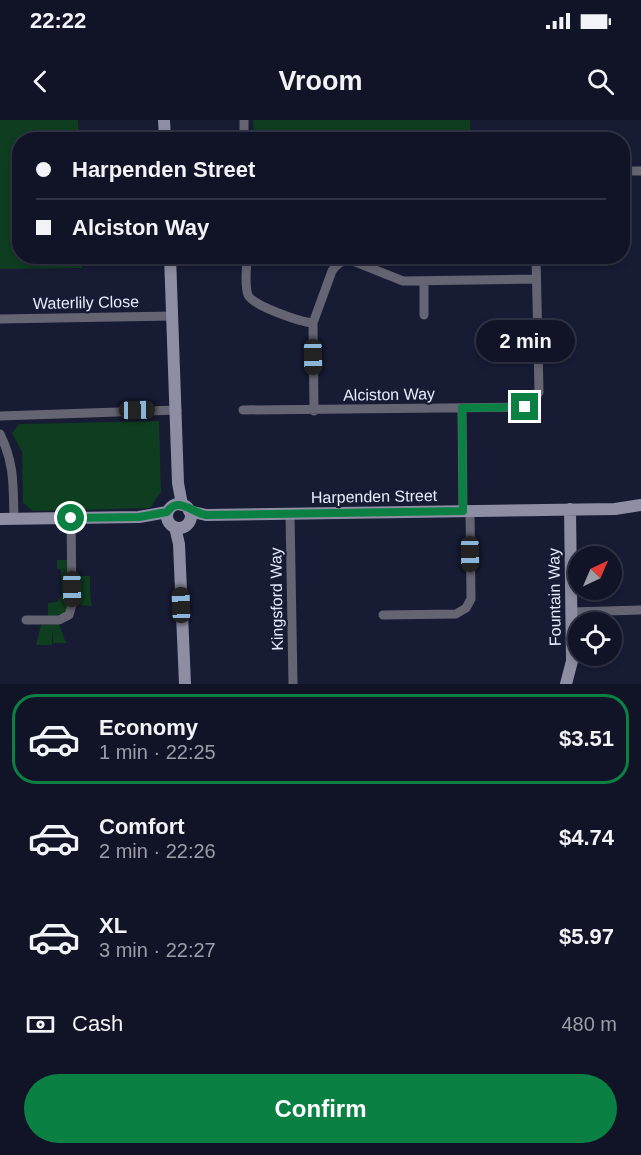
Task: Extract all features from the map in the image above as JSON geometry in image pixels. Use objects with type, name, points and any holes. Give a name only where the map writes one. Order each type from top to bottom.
[{"type":"street","points":[[170,264],[178,483],[186,508],[179,526],[185,684]]},
{"type":"street","points":[[247,264],[248,291],[252,300],[298,321],[313,323]]},
{"type":"street","points":[[314,411],[313,323],[332,271],[341,264]]},
{"type":"street","points":[[354,264],[403,281],[536,279]]},
{"type":"street","name":"Alciston Way","points":[[243,410],[314,411],[537,405],[539,392],[536,264]]},
{"type":"street","points":[[424,281],[424,315]]},
{"type":"street","points":[[244,307],[252,300]]},
{"type":"street","name":"Waterlily Close","points":[[0,319],[173,316]]},
{"type":"street","points":[[383,615],[470,612],[462,408]]},
{"type":"street","points":[[0,416],[177,410]]},
{"type":"street","points":[[0,434],[10,455],[13,470],[14,519]]},
{"type":"street","points":[[178,483],[168,510],[179,526]]},
{"type":"street","name":"Harpenden Street","points":[[0,519],[139,517],[168,510],[175,504],[206,515],[615,509],[640,506]]},
{"type":"street","name":"Fountain Way","points":[[570,509],[571,612]]},
{"type":"street","name":"Kingsford Way","points":[[290,514],[293,684]]},
{"type":"street","name":"Harpenden Street","points":[[139,517],[179,526],[206,515]]},
{"type":"street","points":[[26,621],[59,620],[69,615],[72,605],[71,518]]},
{"type":"street","points":[[571,612],[641,610]]},
{"type":"street","points":[[180,684],[183,666]]},
{"type":"street","name":"Fountain Way","points":[[566,684],[571,666]]},
{"type":"green space","points":[[0,120],[78,120],[79,132],[12,132],[12,264],[82,264],[82,268],[0,269]]},
{"type":"green space","points":[[253,120],[470,120],[470,132],[254,132]]},
{"type":"green space","points":[[159,421],[161,492],[150,508],[33,511],[23,503],[22,452],[12,433],[19,424]]},
{"type":"green space","points":[[57,560],[67,560],[68,606],[65,613],[48,617],[48,603],[57,602],[62,595],[61,569],[57,569]]},
{"type":"green space","points":[[76,576],[90,576],[90,593],[93,593],[90,594],[92,606],[76,605]]},
{"type":"green space","points":[[59,624],[66,643],[53,643],[52,630],[52,645],[36,645],[41,625]]},
{"type":"route","points":[[71,518],[139,517],[167,512],[175,504],[185,506],[189,511],[206,515],[463,511],[462,408],[525,407]]}]
